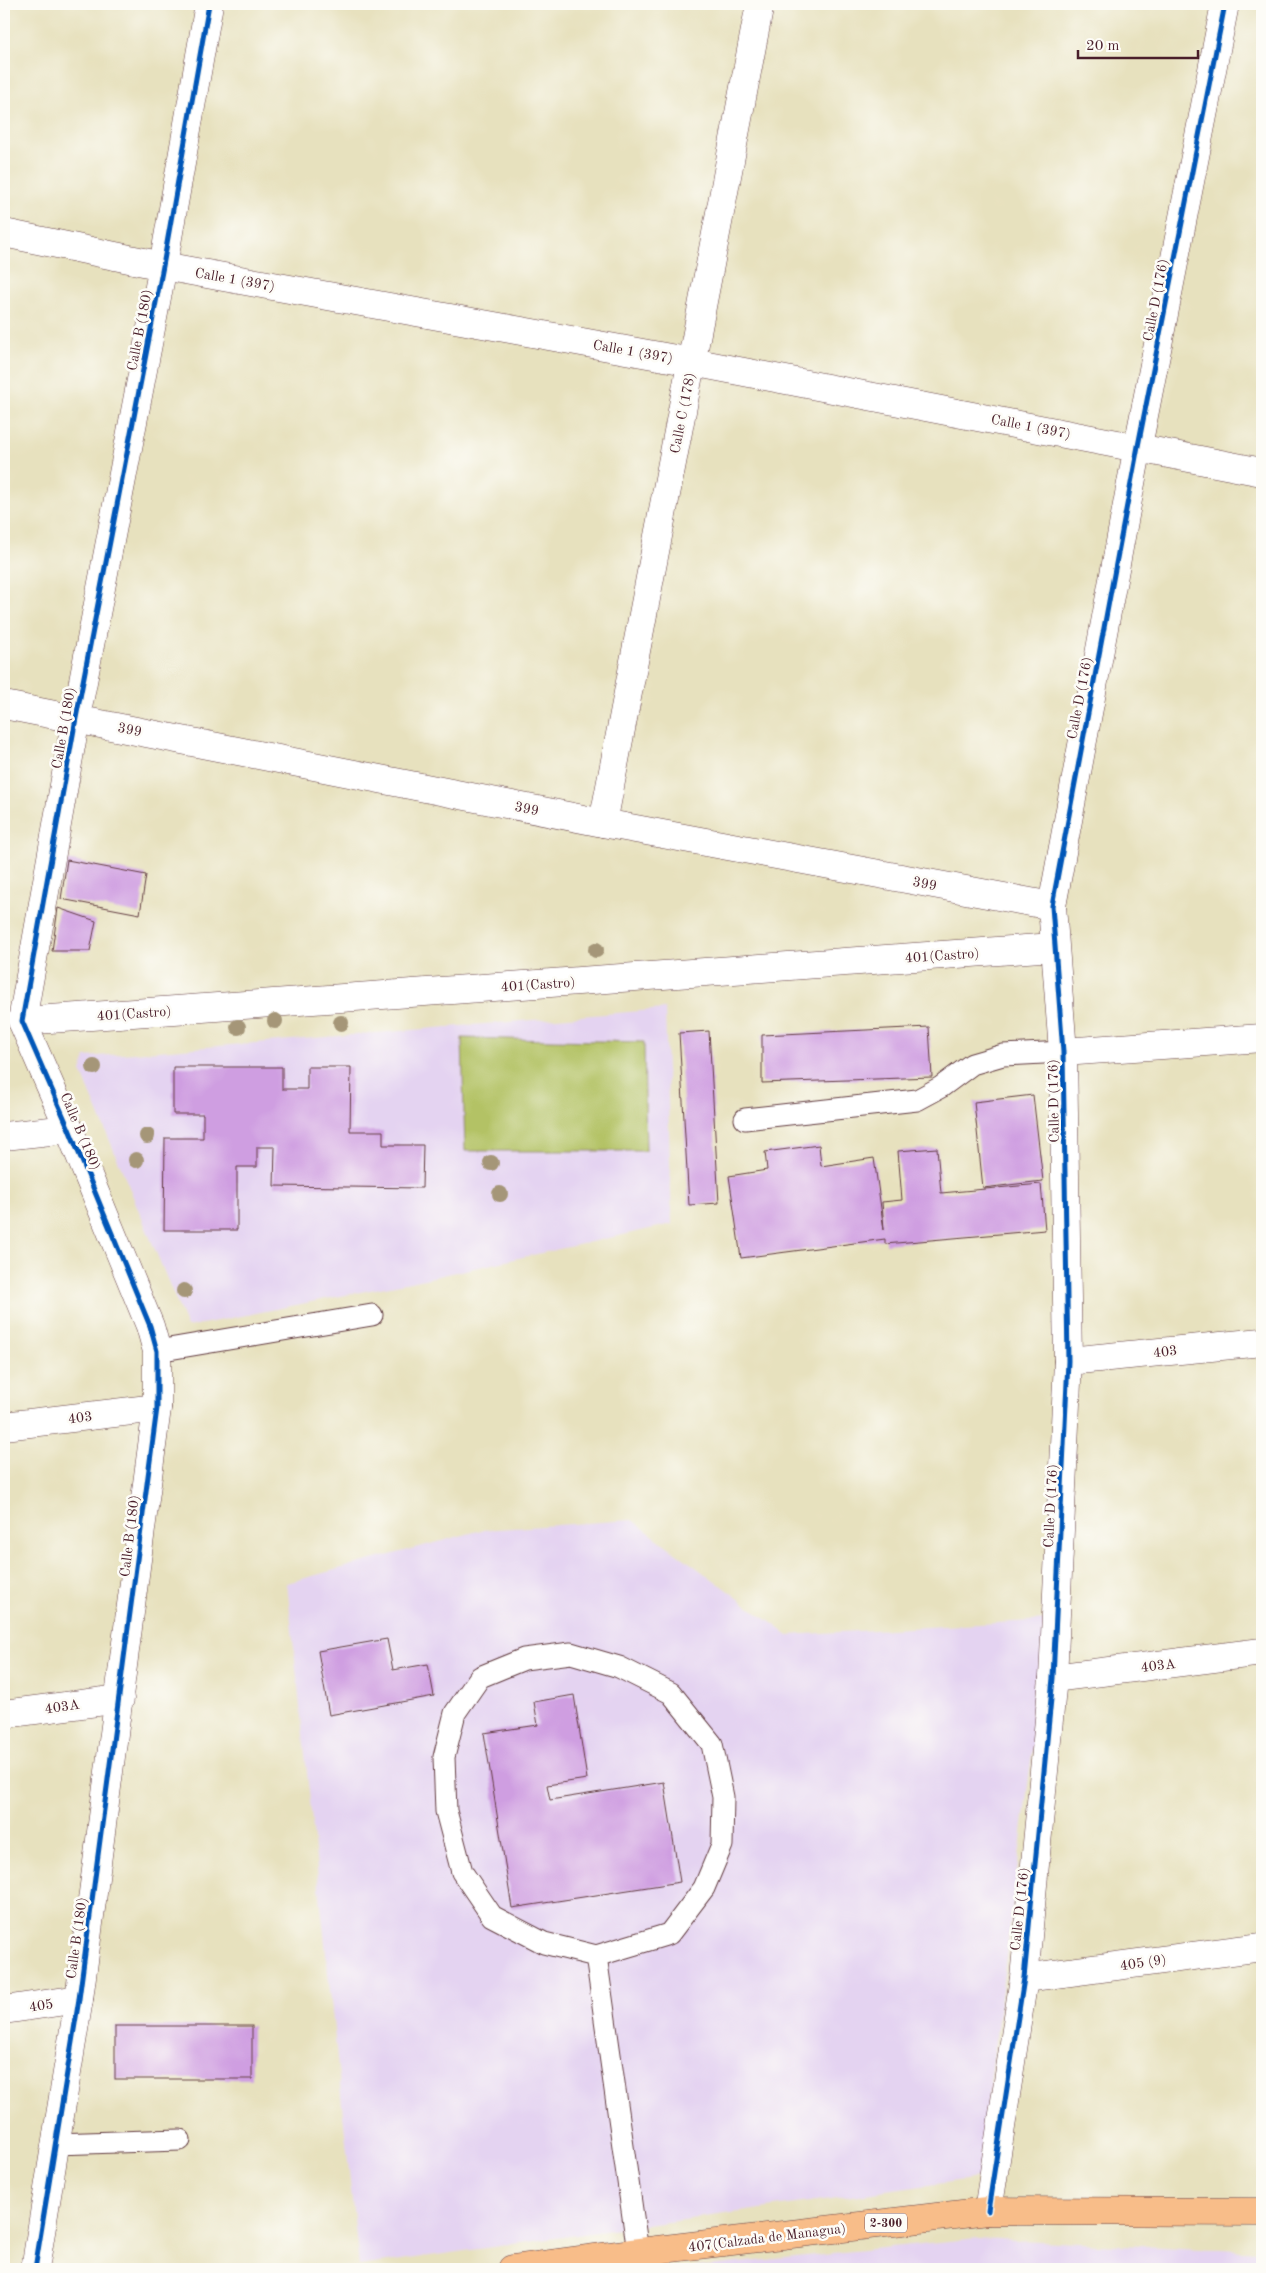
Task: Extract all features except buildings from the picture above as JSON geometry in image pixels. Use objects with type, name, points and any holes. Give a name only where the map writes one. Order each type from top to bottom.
[{"type":"main road","name":"407(Calzada de Managua)","points":[[512,2269],[638,2252],[988,2211],[1262,2212]]},
{"type":"street","name":"Calle B (180)","points":[[36,2269],[79,1999],[120,1699],[156,1408],[157,1351],[150,1326],[69,1129],[22,1021],[76,718],[163,266],[209,4]]},
{"type":"street","name":"Calle C (178)","points":[[603,823],[760,4]]},
{"type":"street","name":"Calle D (176)","points":[[988,2211],[1024,1978],[1053,1678],[1068,1361],[1063,1052],[1052,906],[1138,446],[1225,4]]},
{"type":"street","name":"Calle 1 (397)","points":[[4,233],[163,266],[692,362],[1138,446],[1262,472]]},
{"type":"street","name":"399","points":[[4,705],[603,823],[1052,906]]},
{"type":"street","name":"401(Castro)","points":[[22,1021],[1054,947]]},
{"type":"street","points":[[1063,1052],[1262,1038]]},
{"type":"street","points":[[4,1136],[69,1129]]},
{"type":"street","name":"403","points":[[1068,1361],[1262,1342]]},
{"type":"street","name":"403","points":[[4,1426],[156,1408]]},
{"type":"street","name":"403A","points":[[1053,1678],[1262,1652]]},
{"type":"street","name":"403A","points":[[4,1714],[120,1699]]},
{"type":"street","name":"405 (9)","points":[[1024,1978],[1262,1947]]},
{"type":"street","name":"405","points":[[4,2010],[79,1999]]},
{"type":"lane","points":[[745,1119],[917,1100],[941,1087],[972,1064],[1003,1054],[1063,1052]]},
{"type":"lane","points":[[157,1351],[372,1315]]},
{"type":"lane","points":[[571,1654],[619,1667],[671,1693],[712,1744],[723,1797],[722,1845],[704,1888],[669,1934],[596,1956],[544,1943],[492,1916],[462,1872],[446,1811],[444,1757],[455,1713],[480,1677],[524,1659],[571,1654]]},
{"type":"lane","points":[[596,1956],[638,2252]]},
{"type":"lane","points":[[56,2144],[180,2140]]},
{"type":"shaded area","points":[[665,1009],[672,1224],[420,1280],[187,1327],[81,1071],[86,1057]]},
{"type":"shaded area","points":[[632,1520],[788,1635],[1049,1620],[978,2178],[359,2266],[287,1583],[482,1530]]},
{"type":"shaded area","points":[[978,2238],[1262,2252],[1262,2269],[680,2269]]},
{"type":"green space","points":[[462,1038],[644,1042],[646,1151],[465,1151]]},
{"type":"cycle path","points":[[35,2269],[79,1999],[157,1408],[157,1351],[150,1326],[69,1129],[22,1021],[76,718],[163,266],[209,4]]},
{"type":"cycle path","points":[[988,2211],[1024,1978],[1053,1678],[1068,1361],[1063,1052],[1052,906],[1138,446],[1225,4]]}]
